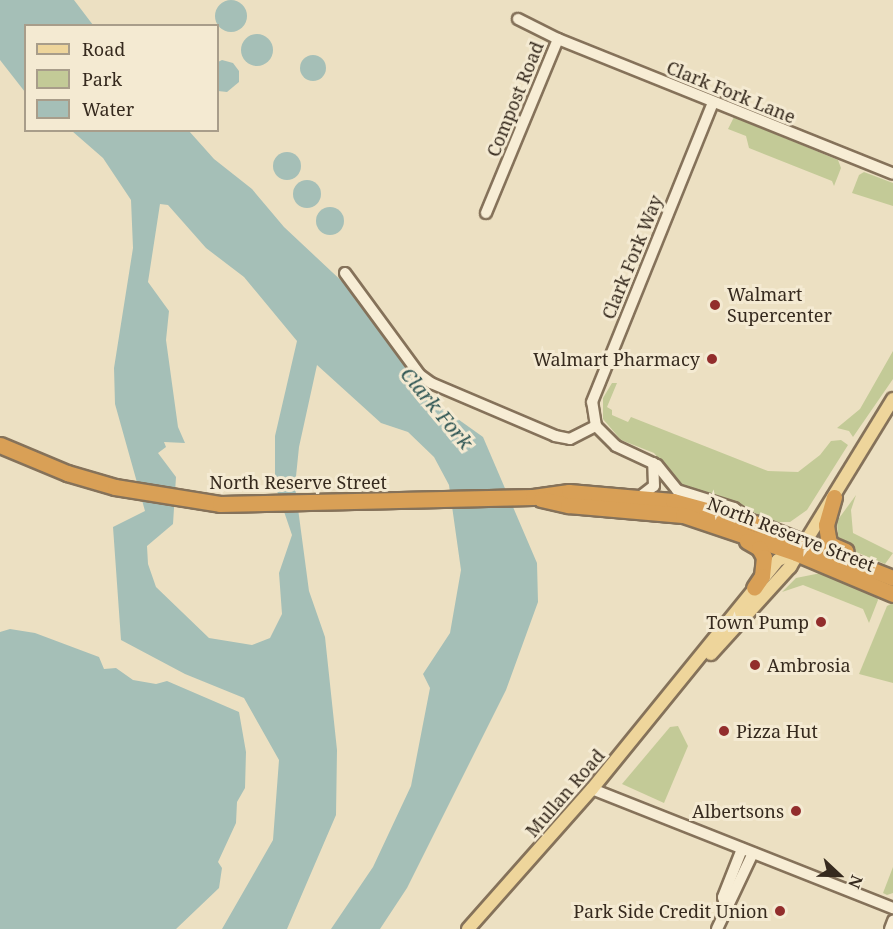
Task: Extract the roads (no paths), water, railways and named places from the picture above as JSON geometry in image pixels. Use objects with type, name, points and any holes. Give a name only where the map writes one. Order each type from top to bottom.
[{"type":"highway","name":"North Reserve Street","points":[[0,445],[67,473],[115,487],[220,504],[256,505],[533,497],[569,492],[641,496],[699,506],[754,523],[893,594]]},
{"type":"highway","points":[[834,496],[826,525],[830,544],[893,571]]},
{"type":"highway","name":"North Reserve Street","points":[[533,497],[568,505],[683,515],[800,548],[893,578]]},
{"type":"highway","points":[[683,515],[759,548],[765,564],[754,588]]},
{"type":"main road","name":"Mullan Road","points":[[686,677],[735,628],[789,568],[893,399]]},
{"type":"main road","name":"Mullan Road","points":[[468,929],[592,789],[686,677],[778,560],[800,548]]},
{"type":"street","name":"Compost Road","points":[[486,213],[558,39],[518,19]]},
{"type":"street","name":"Clark Fork Lane","points":[[558,39],[893,174]]},
{"type":"street","name":"Clark Fork Way","points":[[596,426],[592,402],[713,103]]},
{"type":"street","points":[[345,273],[420,375],[431,383],[555,436],[570,439],[596,426],[616,446],[653,462],[678,490],[734,508],[754,523]]},
{"type":"street","points":[[641,496],[654,486],[653,462]]},
{"type":"street","points":[[592,789],[893,908]]},
{"type":"street","points":[[726,907],[723,897],[742,849]]},
{"type":"street","points":[[717,929],[726,907],[734,900],[753,854]]},
{"type":"street","points":[[890,929],[893,921]]},
{"type":"water","points":[[0,0],[74,0],[92,24],[24,24],[24,91],[0,60]]},
{"type":"water","points":[[225,1],[237,1],[246,10],[246,22],[237,31],[225,31],[216,22],[216,10]]},
{"type":"water","points":[[257,34],[268,39],[273,50],[268,61],[257,66],[246,61],[241,50],[246,39]]},
{"type":"water","points":[[313,55],[322,59],[326,68],[322,77],[313,81],[304,77],[300,68],[304,59]]},
{"type":"water","points":[[222,60],[233,63],[239,71],[239,82],[227,92],[219,91],[219,62]]},
{"type":"water","name":"Clark Fork","points":[[73,132],[190,132],[214,159],[252,189],[284,227],[348,287],[427,397],[483,437],[537,563],[538,602],[506,690],[407,888],[380,929],[331,929],[373,867],[411,786],[430,688],[423,674],[450,633],[461,570],[449,485],[434,457],[408,432],[381,423],[317,365],[299,447],[295,486],[309,591],[325,637],[337,750],[336,815],[287,929],[222,929],[273,840],[279,760],[244,698],[185,674],[121,640],[113,527],[145,511],[115,404],[114,368],[133,248],[131,200],[103,158]],"holes":[[[160,204],[168,205],[206,248],[244,277],[297,341],[275,436],[275,485],[292,535],[279,573],[282,614],[270,638],[252,645],[209,638],[156,587],[148,564],[147,546],[173,524],[176,477],[158,453],[166,447],[164,442],[185,443],[178,427],[166,340],[169,311],[148,282]]]},
{"type":"water","points":[[287,152],[297,156],[301,166],[297,176],[287,180],[277,176],[273,166],[277,156]]},
{"type":"water","points":[[307,180],[317,184],[321,194],[317,204],[307,208],[297,204],[293,194],[297,184]]},
{"type":"water","points":[[330,207],[340,211],[344,221],[340,231],[330,235],[320,231],[316,221],[320,211]]},
{"type":"water","points":[[10,629],[35,633],[99,657],[104,669],[116,668],[133,680],[156,684],[167,681],[239,712],[246,752],[245,788],[237,802],[236,823],[218,862],[222,868],[219,888],[176,929],[0,929],[0,632]]},
{"type":"place","name":"Walmart Supercenter","points":[[715,305]]},
{"type":"place","name":"Walmart Pharmacy","points":[[712,359]]},
{"type":"place","name":"Town Pump","points":[[821,622]]},
{"type":"place","name":"Ambrosia","points":[[755,665]]},
{"type":"place","name":"Pizza Hut","points":[[724,731]]},
{"type":"place","name":"Albertsons","points":[[796,811]]},
{"type":"place","name":"Park Side Credit Union","points":[[780,911]]}]
